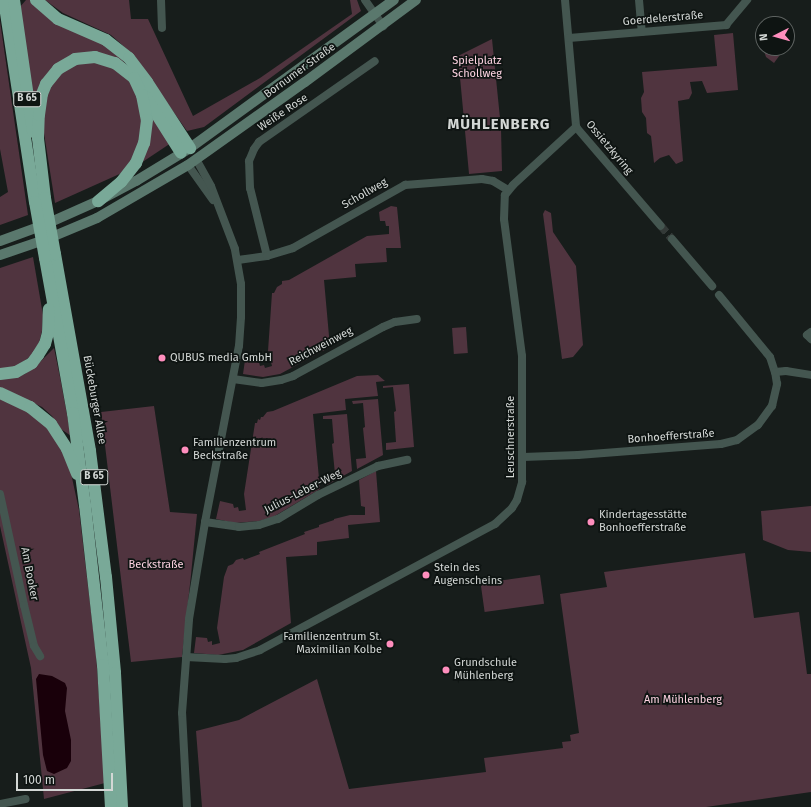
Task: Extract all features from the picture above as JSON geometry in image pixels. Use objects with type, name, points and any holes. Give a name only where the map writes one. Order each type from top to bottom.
[{"type":"highway","name":"Bückeburger Allee","points":[[4,0],[50,256],[90,451],[106,577],[111,807]]},
{"type":"highway","name":"Bückeburger Allee","points":[[14,0],[40,200]]},
{"type":"highway","points":[[36,0],[58,18],[106,40],[129,58],[147,82],[186,151]]},
{"type":"highway","points":[[40,200],[38,116],[42,94],[52,76],[58,69],[75,59],[95,57],[115,63],[134,78],[186,151]]},
{"type":"highway","points":[[98,201],[114,189],[129,173],[141,153],[144,143],[146,131],[146,108],[134,78]]},
{"type":"highway","name":"Bückeburger Allee","points":[[50,256],[109,669],[122,807]]},
{"type":"highway","points":[[0,374],[16,372],[25,368],[38,355],[45,344],[48,333],[50,256]]},
{"type":"highway","points":[[0,393],[18,401],[40,415],[60,436],[76,470],[80,493],[86,505]]},
{"type":"main road","name":"Bornumer Straße","points":[[0,241],[44,225],[98,201],[186,151],[373,12],[394,0]]},
{"type":"main road","name":"Bornumer Straße","points":[[0,255],[47,239],[97,218],[192,162],[383,26],[416,0]]},
{"type":"main road","points":[[186,151],[192,162]]},
{"type":"street","points":[[161,0],[162,28]]},
{"type":"street","points":[[365,0],[383,26]]},
{"type":"street","points":[[369,0],[373,12]]},
{"type":"street","name":"Ossietzkyring","points":[[565,0],[576,127],[661,226]]},
{"type":"street","points":[[639,0],[642,32]]},
{"type":"street","name":"Goerdelerstraße","points":[[569,38],[726,25],[747,0]]},
{"type":"street","name":"Weiße Rose","points":[[266,256],[253,204],[250,180],[249,161],[254,149],[259,142],[375,61]]},
{"type":"street","points":[[508,190],[576,127]]},
{"type":"street","points":[[187,807],[182,713],[189,619],[233,379],[241,317],[238,260],[219,206],[192,162]]},
{"type":"street","name":"Schollweg","points":[[238,260],[266,256],[293,248],[405,185],[482,179],[493,181],[508,190]]},
{"type":"street","name":"Leuschnerstraße","points":[[186,657],[225,659],[236,658],[260,650],[495,524],[505,516],[517,500],[522,482],[522,356],[504,219],[504,204],[508,190]]},
{"type":"street","points":[[672,239],[712,286]]},
{"type":"street","points":[[719,295],[770,357],[775,372],[786,371],[811,375]]},
{"type":"street","name":"Reichweinweg","points":[[233,379],[262,383],[282,380],[293,376],[383,327],[395,322],[417,319]]},
{"type":"street","points":[[811,332],[807,335],[811,339]]},
{"type":"street","name":"Bonhoefferstraße","points":[[522,457],[578,455],[720,444],[738,440],[758,425],[772,406],[777,384],[775,372]]},
{"type":"street","name":"Julius-Leber-Weg","points":[[206,522],[239,527],[259,525],[278,519],[318,495],[378,466],[407,460]]},
{"type":"street","name":"Am Booker","points":[[0,494],[34,646],[40,656]]},
{"type":"street","points":[[0,804],[26,799]]},
{"type":"green space","points":[[26,0],[31,0],[114,50],[130,69],[69,58],[35,112],[19,8]]},
{"type":"green space","points":[[45,0],[129,0],[131,19],[148,19],[193,116],[260,78],[352,14],[350,0],[357,0],[361,11],[204,127],[187,131],[134,56],[119,42],[111,35],[63,13]]},
{"type":"green space","points":[[0,21],[28,215],[0,225],[0,197],[8,192],[0,149]]},
{"type":"green space","points":[[733,33],[738,90],[707,93],[702,81],[690,82],[692,93],[689,99],[678,101],[683,161],[676,164],[669,155],[660,158],[654,163],[651,136],[647,133],[646,118],[642,112],[641,98],[644,92],[642,72],[717,66],[714,35]]},
{"type":"green space","name":"Spielplatz Schollweg","points":[[492,39],[501,128],[502,171],[469,174],[458,56]]},
{"type":"green space","points":[[766,56],[779,56],[774,63]]},
{"type":"green space","points":[[86,61],[112,66],[129,81],[136,91],[142,114],[140,138],[136,151],[124,172],[55,203],[43,127],[44,107],[51,85],[61,73],[70,66]]},
{"type":"green space","points":[[150,111],[171,143],[138,165]]},
{"type":"green space","points":[[391,206],[397,207],[401,248],[386,248],[387,262],[355,264],[356,277],[324,280],[330,347],[280,374],[263,377],[243,374],[245,360],[259,362],[260,366],[264,365],[265,368],[272,366],[268,351],[272,293],[274,293],[277,287],[282,284],[282,281],[289,280],[367,236],[389,234],[389,226],[386,226],[385,221],[380,221],[379,212]]},
{"type":"green space","points":[[545,210],[551,213],[553,232],[576,266],[583,345],[573,357],[562,359],[543,214]]},
{"type":"green space","points":[[33,257],[43,315],[42,331],[39,343],[31,356],[14,368],[0,370],[0,268]]},
{"type":"green space","points":[[466,327],[468,353],[454,354],[452,328]]},
{"type":"green space","points":[[54,348],[71,436],[61,429],[52,416],[42,407],[0,387],[0,378],[14,378],[25,374],[37,365]]},
{"type":"green space","points":[[378,375],[385,381],[376,382],[378,396],[345,399],[346,410],[313,414],[320,489],[273,517],[259,521],[235,523],[216,519],[220,501],[233,504],[234,508],[238,507],[239,511],[246,510],[244,494],[255,423],[257,423],[258,419],[260,420],[261,417],[263,417],[267,412],[273,411],[357,376]]},
{"type":"green space","points":[[409,384],[414,447],[386,450],[386,443],[396,442],[394,412],[396,411],[393,387],[383,388],[383,386]]},
{"type":"green space","points":[[0,398],[17,405],[48,427],[69,464],[79,510],[96,654],[105,783],[44,799],[31,668],[0,526]]},
{"type":"green space","points":[[378,399],[383,455],[357,469],[356,459],[366,458],[363,428],[365,427],[363,403],[353,404],[352,401]]},
{"type":"green space","name":"Beckstraße","points":[[154,406],[170,512],[197,514],[182,657],[131,662],[101,412]]},
{"type":"green space","points":[[347,414],[352,471],[327,485],[326,475],[335,474],[332,444],[334,443],[332,419],[323,419],[323,416]]},
{"type":"green space","points":[[376,471],[380,522],[348,525],[349,538],[317,542],[317,555],[286,557],[291,623],[243,650],[218,655],[194,653],[196,637],[207,638],[208,642],[212,641],[212,645],[220,643],[217,628],[224,577],[228,566],[233,564],[236,560],[243,558],[244,560],[260,554],[259,552],[305,534],[304,532],[319,527],[319,525],[334,519],[350,515],[365,515],[365,507],[361,506],[359,480]]},
{"type":"green space","points":[[811,506],[811,552],[788,550],[763,540],[761,511]]},
{"type":"green space","name":"Am Mühlenberg","points":[[745,553],[754,618],[799,612],[807,674],[811,674],[811,792],[706,807],[202,807],[196,731],[239,720],[317,679],[349,789],[486,772],[484,758],[563,748],[562,742],[571,741],[570,735],[579,733],[560,594],[607,587],[604,572]]},
{"type":"green space","points":[[540,575],[544,604],[485,612],[481,583]]},
{"type":"shaded area","points":[[39,674],[52,676],[65,683],[67,688],[65,711],[71,740],[71,761],[67,768],[54,774],[47,771],[43,755],[36,679]]},
{"type":"tunnel","points":[[661,226],[672,239]]},
{"type":"place","name":"QUBUS media GmbH","points":[[162,358]]},
{"type":"place","name":"Familienzentrum Beckstraße","points":[[185,450]]},
{"type":"place","name":"Kindertagesstätte Bonhoefferstraße","points":[[591,522]]},
{"type":"place","name":"Stein des Augenscheins","points":[[426,575]]},
{"type":"place","name":"Familienzentrum St. Maximilian Kolbe","points":[[390,644]]},
{"type":"place","name":"Grundschule Mühlenberg","points":[[446,670]]},
{"type":"district","name":"MÜHLENBERG","points":[[499,125]]}]
